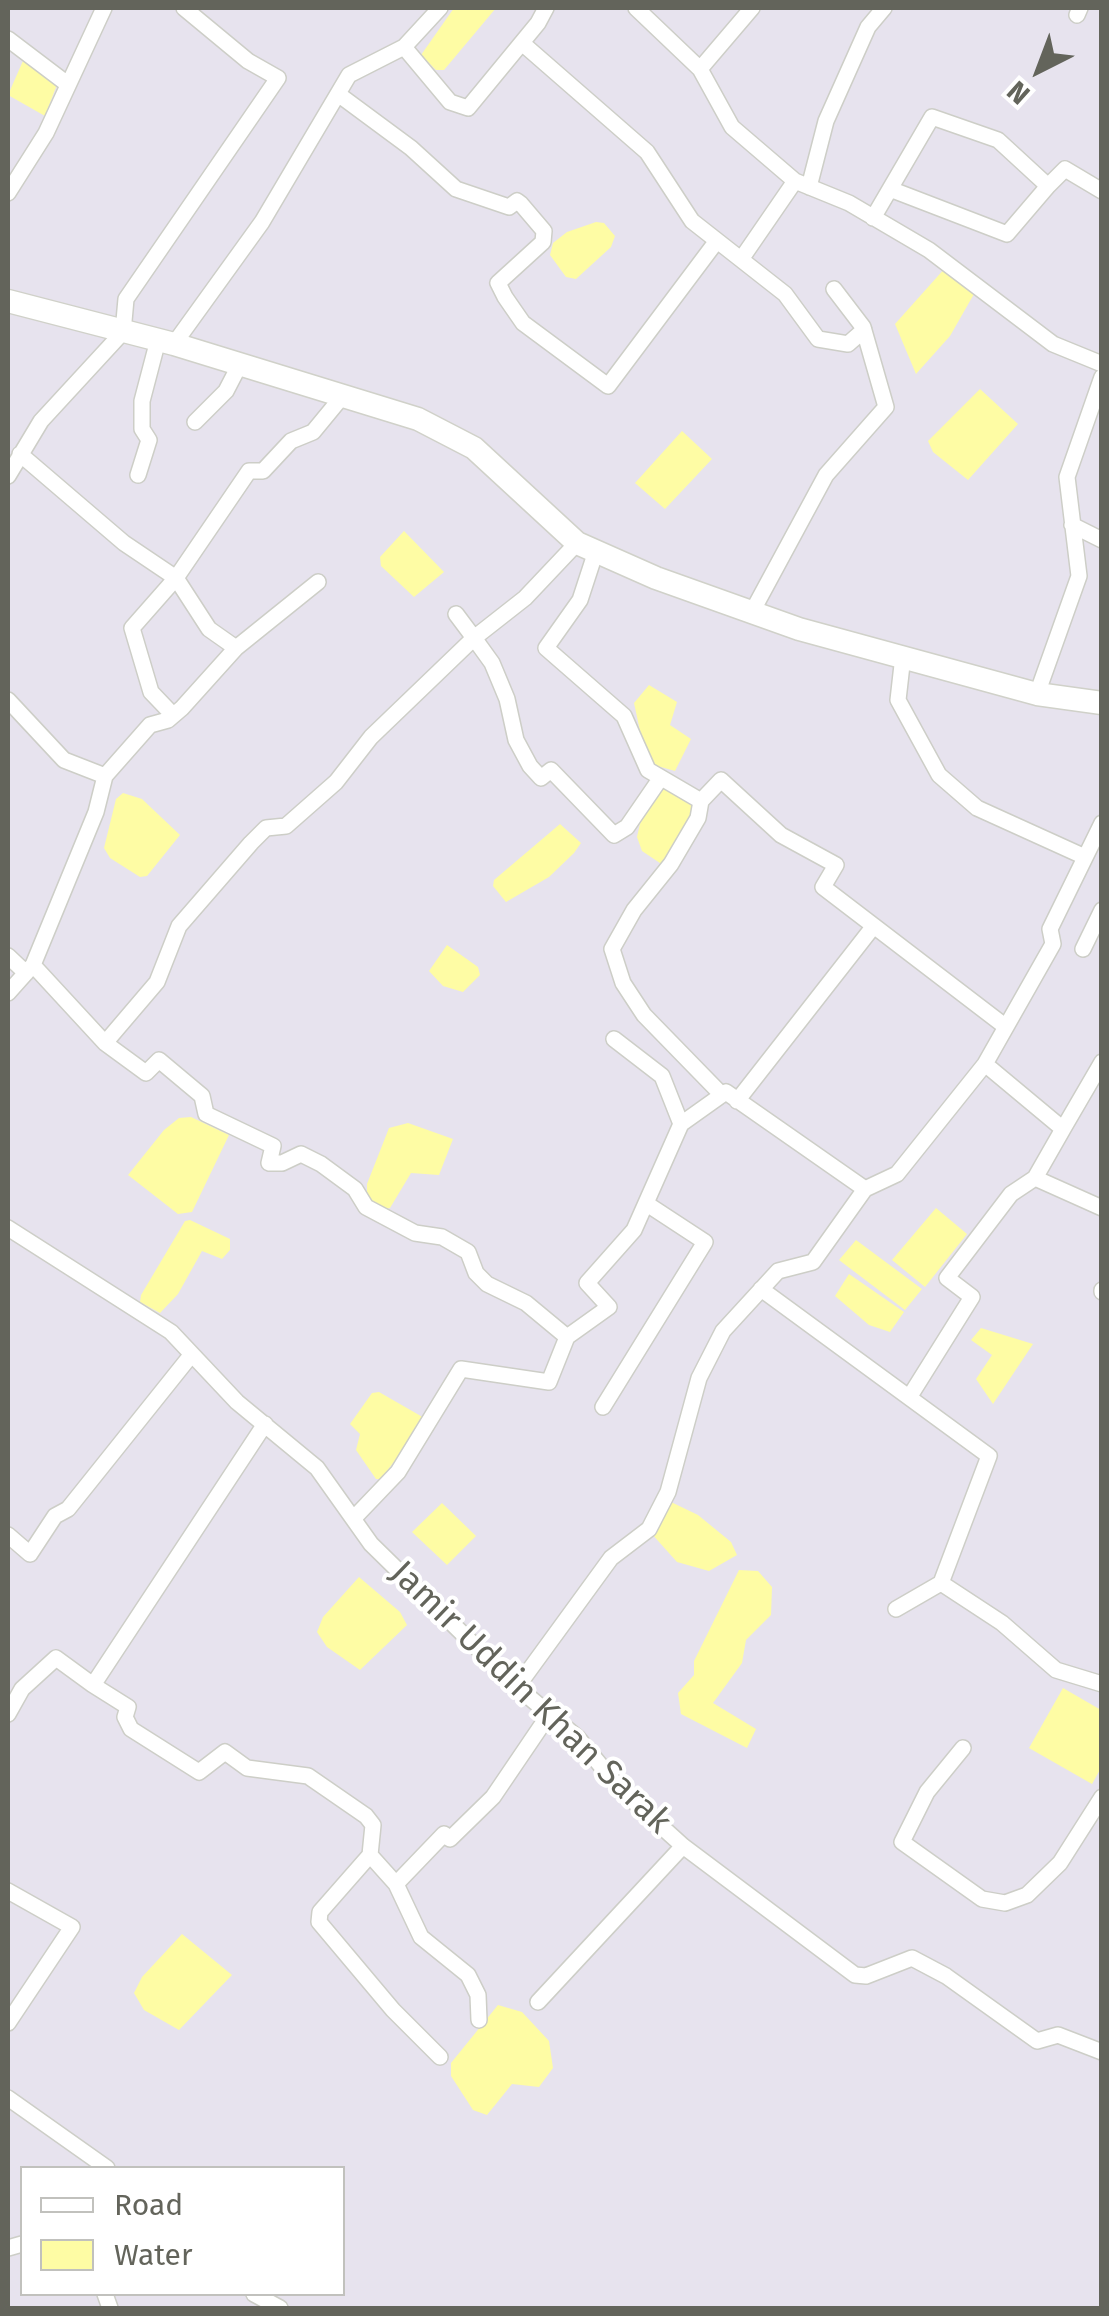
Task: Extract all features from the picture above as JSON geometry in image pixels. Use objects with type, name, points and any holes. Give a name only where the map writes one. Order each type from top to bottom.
[{"type":"main road","points":[[8,301],[166,342],[418,419],[474,448],[586,547],[752,612],[1036,694],[1102,703]]},
{"type":"street","points":[[8,193],[46,133],[104,8]]},
{"type":"street","points":[[8,476],[41,421],[123,332],[126,299],[278,78],[248,60],[184,8]]},
{"type":"street","points":[[138,475],[149,440],[142,430],[142,401],[166,342],[262,222],[355,70],[404,47],[440,8]]},
{"type":"street","points":[[404,47],[450,102],[468,108],[546,8]]},
{"type":"street","points":[[636,8],[700,70],[732,127],[802,184],[874,218],[983,288],[1053,344],[1102,364]]},
{"type":"street","points":[[700,70],[752,8]]},
{"type":"street","points":[[742,258],[802,184],[868,28],[884,8]]},
{"type":"street","points":[[8,38],[66,83]]},
{"type":"street","points":[[522,43],[647,152],[678,204],[716,242],[785,294],[818,339],[848,344],[864,330]]},
{"type":"street","points":[[338,94],[411,148],[456,188],[509,207],[518,201],[521,204],[544,231],[543,242],[498,283],[524,323],[608,386],[716,242]]},
{"type":"street","points":[[874,218],[932,117],[998,140],[1048,186]]},
{"type":"street","points":[[890,189],[1007,234],[1065,170],[1102,190]]},
{"type":"street","points":[[752,612],[826,474],[886,407],[864,330],[834,289]]},
{"type":"street","points":[[195,422],[226,391],[240,364]]},
{"type":"street","points":[[1036,694],[1080,576],[1067,477],[1102,377]]},
{"type":"street","points":[[173,715],[151,692],[132,628],[176,578],[249,471],[262,471],[292,442],[313,432],[341,398]]},
{"type":"street","points":[[20,454],[124,543],[176,578],[209,630],[236,648]]},
{"type":"street","points":[[1072,525],[1102,540]]},
{"type":"street","points":[[105,1043],[157,982],[179,926],[251,843],[266,828],[286,826],[336,782],[371,737],[474,638],[586,547]]},
{"type":"street","points":[[586,547],[580,600],[546,648],[624,716],[648,770],[702,802]]},
{"type":"street","points":[[8,993],[30,969],[96,812],[104,776],[150,725],[173,715],[236,648],[318,582]]},
{"type":"street","points":[[456,614],[500,681],[516,740],[541,778],[550,770],[614,835],[627,827],[660,780]]},
{"type":"street","points":[[904,656],[898,700],[928,760],[948,784],[977,808],[1085,858]]},
{"type":"street","points":[[8,700],[64,760],[104,776]]},
{"type":"street","points":[[865,1189],[730,1098],[644,1015],[623,983],[612,949],[634,910],[671,864],[698,818],[702,802],[721,780],[781,835],[836,865],[823,887],[1006,1027]]},
{"type":"street","points":[[517,1687],[611,1558],[648,1529],[668,1492],[699,1378],[724,1331],[778,1270],[813,1262],[865,1189],[897,1174],[985,1064],[1053,944],[1050,929],[1102,823]]},
{"type":"street","points":[[1082,948],[1102,910]]},
{"type":"street","points":[[354,1518],[398,1472],[461,1369],[549,1382],[567,1337],[610,1307],[586,1282],[634,1230],[681,1124],[730,1098],[873,927]]},
{"type":"street","points":[[8,956],[30,969],[105,1043],[146,1073],[158,1060],[202,1096],[206,1114],[273,1146],[270,1162],[282,1164],[301,1154],[355,1189],[366,1207],[415,1233],[442,1237],[468,1252],[471,1265],[487,1284],[526,1303],[567,1337]]},
{"type":"street","points":[[614,1039],[662,1076],[681,1124]]},
{"type":"street","points":[[910,1396],[972,1296],[947,1278],[1011,1194],[1035,1178],[1102,1062]]},
{"type":"street","points":[[985,1064],[1064,1129]]},
{"type":"street","points":[[1035,1178],[1102,1208]]},
{"type":"street","points":[[603,1406],[705,1242],[647,1204]]},
{"type":"street","name":"Jamir Uddin Khan Sarak","points":[[8,1228],[170,1332],[236,1402],[317,1468],[370,1544],[517,1687],[598,1758],[620,1789],[683,1846],[854,1975],[866,1976],[912,1958],[946,1976],[1037,2041],[1058,2035],[1102,2052]]},
{"type":"street","points":[[761,1289],[989,1456],[941,1584],[896,1609]]},
{"type":"street","points":[[8,1535],[30,1554],[55,1516],[68,1509],[192,1354]]},
{"type":"street","points":[[93,1685],[265,1424]]},
{"type":"street","points":[[941,1584],[1002,1623],[1056,1670],[1102,1684]]},
{"type":"street","points":[[8,1714],[22,1690],[56,1658],[128,1707],[126,1717],[131,1729],[200,1772],[225,1752],[247,1768],[308,1776],[366,1816],[373,1825],[370,1855],[320,1912],[319,1922],[393,2010],[440,2058]]},
{"type":"street","points":[[396,1884],[444,1834],[450,1839],[492,1797],[550,1713]]},
{"type":"street","points":[[963,1748],[927,1792],[902,1842],[982,1899],[1005,1903],[1028,1896],[1060,1863],[1102,1797]]},
{"type":"street","points":[[538,2002],[683,1846]]},
{"type":"street","points":[[370,1855],[396,1884],[421,1938],[468,1975],[478,1994],[479,2020]]},
{"type":"street","points":[[8,1891],[70,1925],[72,1931],[8,2024]]},
{"type":"street","points":[[8,2098],[104,2166]]},
{"type":"street","points":[[258,2296],[280,2308]]},
{"type":"water","points":[[454,8],[496,8],[444,70],[436,70],[421,55]]},
{"type":"water","points":[[26,54],[61,74],[45,116],[8,95]]},
{"type":"water","points":[[604,223],[615,236],[611,247],[576,279],[566,277],[550,255],[553,243],[567,232]]},
{"type":"water","points":[[946,267],[974,294],[950,336],[916,374],[895,324]]},
{"type":"water","points":[[980,389],[1018,424],[968,480],[933,452],[928,441]]},
{"type":"water","points":[[682,431],[712,459],[665,509],[635,483]]},
{"type":"water","points":[[404,531],[444,572],[414,597],[381,566],[380,557]]},
{"type":"water","points":[[649,685],[677,702],[670,725],[691,739],[675,771],[647,763],[634,703]]},
{"type":"water","points":[[661,788],[697,805],[663,865],[642,851],[637,837],[642,815]]},
{"type":"water","points":[[123,793],[142,799],[180,835],[147,876],[140,877],[110,858],[104,848],[116,799]]},
{"type":"water","points":[[560,824],[581,843],[549,877],[506,902],[493,886],[494,880]]},
{"type":"water","points":[[447,945],[478,967],[480,975],[463,992],[443,986],[429,971]]},
{"type":"water","points":[[191,1117],[229,1135],[192,1212],[178,1214],[128,1175],[164,1130],[179,1118]]},
{"type":"water","points":[[408,1123],[453,1139],[439,1175],[411,1173],[390,1208],[381,1210],[367,1199],[367,1184],[389,1128]]},
{"type":"water","points":[[936,1208],[967,1234],[925,1287],[892,1260]]},
{"type":"water","points":[[185,1221],[230,1239],[230,1250],[222,1259],[202,1251],[178,1294],[160,1313],[140,1302],[141,1295]]},
{"type":"water","points":[[856,1240],[922,1289],[905,1310],[839,1260]]},
{"type":"water","points":[[849,1274],[904,1312],[890,1332],[869,1325],[835,1296]]},
{"type":"water","points":[[981,1328],[1033,1344],[993,1404],[976,1379],[992,1355],[971,1340]]},
{"type":"water","points":[[379,1392],[426,1419],[381,1479],[376,1479],[356,1450],[360,1434],[350,1424],[372,1393]]},
{"type":"water","points":[[671,1502],[698,1515],[731,1542],[737,1555],[709,1571],[677,1562],[651,1533]]},
{"type":"water","points":[[442,1503],[476,1536],[447,1565],[412,1532]]},
{"type":"water","points":[[739,1570],[758,1571],[772,1587],[771,1615],[746,1640],[742,1663],[713,1703],[756,1729],[747,1748],[681,1714],[678,1693],[694,1675],[694,1661]]},
{"type":"water","points":[[359,1577],[400,1612],[407,1625],[360,1670],[327,1647],[317,1632],[323,1617]]},
{"type":"water","points":[[1063,1688],[1101,1710],[1101,1768],[1092,1784],[1029,1748]]},
{"type":"water","points":[[182,1934],[232,1975],[179,2030],[144,2010],[134,1993],[142,1977]]},
{"type":"water","points":[[498,2005],[522,2012],[549,2041],[553,2068],[539,2087],[512,2084],[487,2115],[473,2110],[451,2076],[451,2063]]}]
